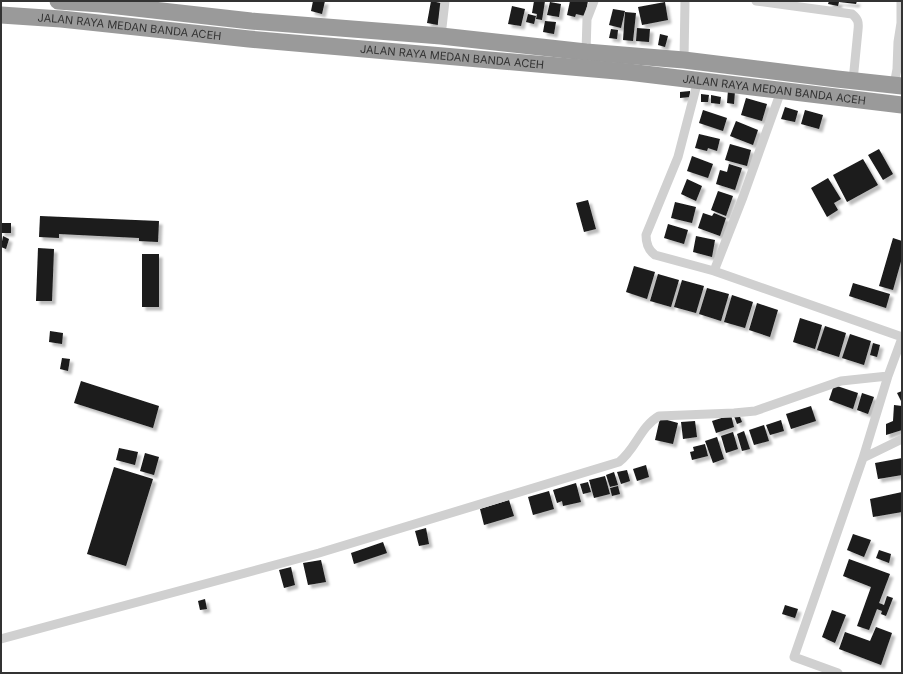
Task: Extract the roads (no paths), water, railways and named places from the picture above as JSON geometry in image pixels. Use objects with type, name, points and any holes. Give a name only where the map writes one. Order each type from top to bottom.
[{"type":"highway","name":"JALAN RAYA MEDAN BANDA ACEH","points":[[58,1],[100,4],[251,21],[441,36],[586,52],[684,60],[898,86]]},
{"type":"highway","name":"JALAN RAYA MEDAN BANDA ACEH","points":[[1,15],[61,18],[248,38],[698,80],[902,105]]},
{"type":"highway","points":[[248,38],[251,21]]},
{"type":"highway","points":[[505,43],[505,62]]},
{"type":"highway","points":[[836,97],[845,80]]},
{"type":"street","points":[[441,36],[444,1]]},
{"type":"street","points":[[586,52],[588,19],[594,1]]},
{"type":"street","points":[[684,60],[685,1]]},
{"type":"street","points":[[756,1],[852,14],[857,18],[858,30],[845,80]]},
{"type":"street","points":[[898,86],[897,69],[898,42],[901,23],[901,1]]},
{"type":"street","points":[[698,80],[678,156],[648,228],[646,241],[650,252],[655,255],[714,271],[902,338],[888,376],[863,458],[794,657],[838,673]]},
{"type":"street","points":[[714,271],[743,197],[781,91]]},
{"type":"street","points":[[1,639],[318,553],[620,462],[640,434],[652,420],[659,416],[755,411],[842,381],[888,376]]},
{"type":"street","points":[[863,458],[902,439]]}]
